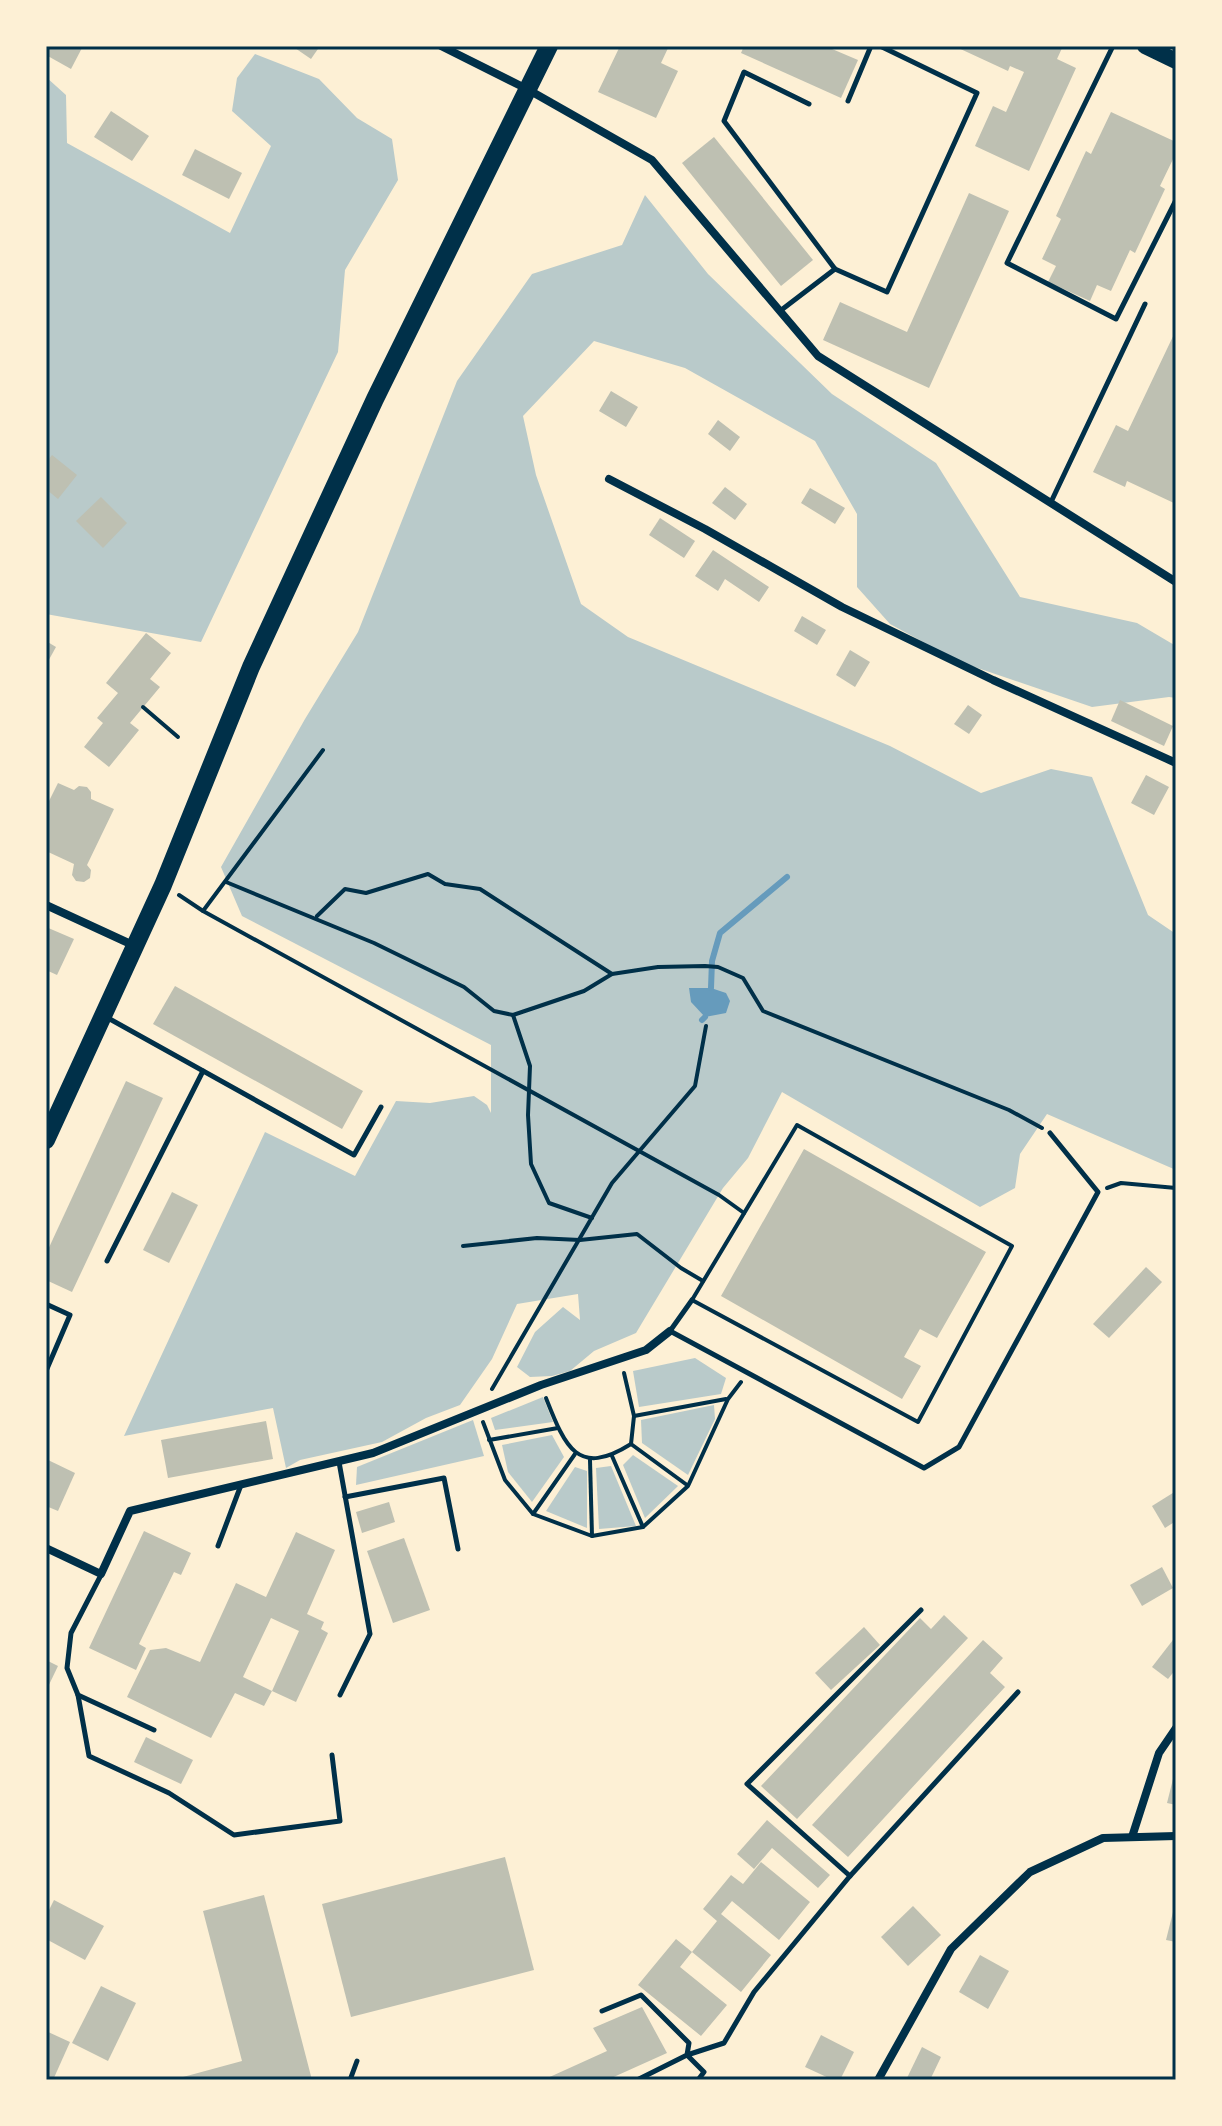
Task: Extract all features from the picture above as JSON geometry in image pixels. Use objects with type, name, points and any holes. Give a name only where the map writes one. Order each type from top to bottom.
[{"type":"main road","points":[[46,1140],[163,885],[257,653],[375,399],[549,46]]},
{"type":"main road","points":[[1145,46],[1176,61]]},
{"type":"street","points":[[441,46],[527,89],[652,160],[818,356],[1176,582]]},
{"type":"street","points":[[609,479],[842,607],[1176,763]]},
{"type":"street","points":[[46,905],[136,947]]},
{"type":"street","points":[[46,1548],[101,1574],[130,1511],[373,1453],[541,1385],[646,1350],[670,1331]]},
{"type":"street","points":[[1132,1837],[1159,1753],[1176,1728]]},
{"type":"street","points":[[878,2080],[951,1949],[1030,1872],[1103,1838],[1176,1836]]},
{"type":"lane","points":[[848,101],[871,46]]},
{"type":"lane","points":[[809,104],[744,72],[724,121],[835,269],[887,292],[977,93],[880,46]]},
{"type":"lane","points":[[1113,46],[1007,263],[1116,319],[1176,200]]},
{"type":"lane","points":[[780,311],[835,269]]},
{"type":"lane","points":[[1051,503],[1145,304]]},
{"type":"lane","points":[[104,1016],[354,1155],[381,1107]]},
{"type":"lane","points":[[107,1261],[203,1071]]},
{"type":"lane","points":[[692,1300],[670,1331],[924,1468],[959,1447],[1098,1192],[1050,1133]]},
{"type":"lane","points":[[46,1304],[70,1315],[46,1371]]},
{"type":"lane","points":[[339,1462],[370,1634],[340,1695]]},
{"type":"lane","points":[[345,1497],[444,1478],[458,1549]]},
{"type":"lane","points":[[218,1546],[241,1485]]},
{"type":"lane","points":[[101,1574],[71,1633],[67,1668],[78,1695],[89,1756],[169,1793],[234,1835],[340,1821],[332,1755]]},
{"type":"lane","points":[[850,1876],[747,1784],[921,1610]]},
{"type":"lane","points":[[637,2080],[687,2055],[724,2043],[754,1992],[850,1876],[1018,1692]]},
{"type":"lane","points":[[78,1695],[154,1730]]},
{"type":"lane","points":[[602,2011],[641,1995],[689,2043],[687,2055]]},
{"type":"lane","points":[[687,2055],[704,2072],[698,2080]]},
{"type":"lane","points":[[350,2080],[357,2061]]},
{"type":"path","points":[[143,707],[178,737]]},
{"type":"path","points":[[203,911],[323,750]]},
{"type":"path","points":[[316,917],[345,889],[366,893],[428,874],[445,884],[480,889],[612,974]]},
{"type":"path","points":[[226,882],[316,917],[464,987],[494,1011],[513,1015],[584,991],[612,974],[658,967],[718,967],[743,978],[763,1011],[1009,1110],[1050,1133]]},
{"type":"path","points":[[163,885],[203,911],[441,1044],[719,1195],[744,1213]]},
{"type":"path","points":[[513,1015],[530,1066],[528,1115],[531,1164],[549,1203],[592,1218]]},
{"type":"path","points":[[706,1026],[695,1086],[612,1183],[479,1410],[505,1480],[533,1514],[592,1536],[643,1527],[688,1486],[728,1399],[747,1373]]},
{"type":"path","points":[[797,1125],[1012,1246],[918,1422],[692,1300],[744,1213],[797,1125]]},
{"type":"path","points":[[1098,1192],[1121,1183],[1176,1188]]},
{"type":"path","points":[[463,1246],[537,1238],[580,1240],[637,1234],[703,1281]]},
{"type":"path","points":[[621,1360],[634,1416],[631,1444]]},
{"type":"path","points":[[541,1385],[558,1428],[576,1453],[590,1460],[612,1456],[631,1444]]},
{"type":"path","points":[[634,1416],[728,1399]]},
{"type":"path","points":[[489,1440],[558,1428]]},
{"type":"path","points":[[631,1444],[688,1486]]},
{"type":"path","points":[[533,1514],[576,1453]]},
{"type":"path","points":[[612,1456],[643,1527]]},
{"type":"path","points":[[590,1460],[592,1536]]},
{"type":"shaded area","points":[[255,54],[319,79],[357,118],[392,139],[398,180],[345,270],[338,352],[201,642],[46,614],[46,77],[66,95],[67,143],[230,233],[271,146],[232,111],[237,78]]},
{"type":"shaded area","points":[[645,195],[708,274],[832,394],[936,463],[1020,597],[1137,623],[1176,646],[1176,698],[1092,707],[960,662],[890,624],[857,587],[857,514],[815,441],[685,368],[594,341],[523,416],[536,475],[581,604],[628,637],[890,746],[981,793],[1051,769],[1092,777],[1148,915],[1176,934],[1176,1170],[1047,1114],[1020,1154],[1015,1188],[980,1207],[782,1092],[748,1158],[723,1188],[636,1333],[594,1351],[570,1371],[530,1377],[517,1367],[535,1332],[563,1307],[580,1320],[578,1294],[517,1304],[492,1359],[460,1405],[426,1418],[382,1442],[300,1460],[286,1468],[273,1408],[124,1436],[265,1132],[355,1176],[396,1101],[430,1103],[474,1096],[487,1105],[491,1113],[491,1045],[242,916],[221,867],[358,632],[457,381],[532,274],[622,245]]},
{"type":"shaded area","points":[[695,1358],[726,1378],[721,1394],[639,1407],[633,1371]]},
{"type":"shaded area","points":[[543,1397],[553,1422],[495,1430],[491,1418]]},
{"type":"shaded area","points":[[714,1405],[715,1419],[688,1475],[642,1443],[641,1420]]},
{"type":"shaded area","points":[[473,1420],[484,1456],[356,1485],[357,1467]]},
{"type":"shaded area","points":[[552,1435],[564,1457],[532,1502],[508,1472],[502,1445]]},
{"type":"shaded area","points":[[633,1455],[678,1486],[645,1518],[623,1465]]},
{"type":"shaded area","points":[[611,1466],[636,1526],[599,1529],[596,1468]]},
{"type":"shaded area","points":[[575,1467],[587,1471],[587,1528],[546,1511]]},
{"type":"water","points":[[689,988],[711,988],[726,993],[730,1001],[726,1013],[705,1017],[691,1002]]},
{"type":"building","points":[[46,46],[83,46],[71,69],[46,55]]},
{"type":"building","points":[[292,46],[320,46],[311,59]]},
{"type":"building","points":[[620,46],[669,46],[661,63],[678,71],[656,118],[598,92]]},
{"type":"building","points":[[744,46],[825,46],[858,60],[841,98],[741,53]]},
{"type":"building","points":[[954,46],[1063,46],[1057,59],[1076,68],[1029,171],[975,146],[993,106],[1006,112],[1024,72],[1010,66],[1008,71]]},
{"type":"building","points":[[111,111],[149,136],[132,161],[94,137]]},
{"type":"building","points":[[1111,112],[1176,142],[1176,153],[1160,186],[1165,189],[1135,253],[1130,250],[1111,291],[1097,285],[1090,301],[1048,282],[1056,266],[1042,259],[1061,219],[1056,216],[1086,151],[1091,154]]},
{"type":"building","points":[[714,137],[813,260],[781,286],[682,163]]},
{"type":"building","points":[[195,149],[242,173],[229,199],[182,175]]},
{"type":"building","points":[[969,193],[1009,211],[929,388],[823,340],[840,302],[907,332]]},
{"type":"building","points":[[1176,330],[1176,504],[1127,481],[1125,487],[1093,472],[1116,425],[1128,431]]},
{"type":"building","points":[[611,391],[638,407],[626,427],[599,411]]},
{"type":"building","points":[[718,420],[740,437],[730,451],[708,434]]},
{"type":"building","points":[[52,455],[77,475],[58,499],[46,489],[46,463]]},
{"type":"building","points":[[725,487],[747,504],[735,520],[712,503]]},
{"type":"building","points":[[810,488],[845,508],[835,524],[801,503]]},
{"type":"building","points":[[101,497],[127,523],[103,548],[76,521]]},
{"type":"building","points":[[660,518],[695,541],[684,558],[649,535]]},
{"type":"building","points":[[713,550],[769,587],[759,602],[725,579],[718,591],[695,576]]},
{"type":"building","points":[[802,616],[826,630],[817,645],[794,631]]},
{"type":"building","points":[[146,633],[171,653],[150,679],[160,687],[130,723],[139,730],[109,767],[84,747],[103,723],[97,718],[118,693],[106,683]]},
{"type":"building","points":[[46,641],[56,647],[46,665]]},
{"type":"building","points":[[850,650],[870,662],[855,687],[836,675]]},
{"type":"building","points":[[1120,700],[1173,726],[1164,746],[1111,721]]},
{"type":"building","points":[[968,705],[982,715],[969,734],[954,724]]},
{"type":"building","points":[[1146,775],[1169,787],[1154,815],[1131,803]]},
{"type":"building","points":[[58,783],[74,790],[79,786],[87,787],[91,799],[114,809],[87,865],[91,870],[90,878],[84,882],[76,881],[72,875],[74,864],[46,851],[46,807]]},
{"type":"building","points":[[46,927],[74,939],[57,975],[46,970]]},
{"type":"building","points":[[175,986],[363,1091],[342,1129],[153,1024]]},
{"type":"building","points":[[126,1081],[163,1098],[72,1292],[46,1280],[46,1254]]},
{"type":"building","points":[[804,1149],[986,1252],[937,1338],[920,1329],[904,1357],[921,1366],[902,1399],[721,1296]]},
{"type":"building","points":[[172,1192],[198,1205],[169,1263],[143,1250]]},
{"type":"building","points":[[1146,1267],[1162,1282],[1109,1338],[1093,1324]]},
{"type":"building","points":[[266,1421],[273,1459],[168,1478],[161,1440]]},
{"type":"building","points":[[46,1459],[75,1473],[58,1511],[46,1506]]},
{"type":"building","points":[[1176,1491],[1176,1521],[1165,1528],[1152,1506]]},
{"type":"building","points":[[389,1502],[395,1522],[362,1533],[356,1512]]},
{"type":"building","points":[[144,1531],[191,1553],[181,1575],[174,1572],[139,1644],[146,1648],[136,1670],[89,1648]]},
{"type":"building","points":[[296,1532],[335,1550],[307,1614],[324,1622],[321,1629],[328,1633],[296,1702],[272,1691],[264,1706],[235,1693],[211,1738],[127,1697],[150,1650],[166,1648],[200,1662],[236,1583],[266,1597]],"holes":[[[271,1618],[299,1631],[272,1691],[243,1677]]]},
{"type":"building","points":[[404,1538],[430,1610],[393,1623],[367,1551]]},
{"type":"building","points":[[1162,1567],[1173,1588],[1142,1606],[1130,1585]]},
{"type":"building","points":[[944,1615],[968,1638],[797,1819],[761,1786],[920,1618],[931,1629]]},
{"type":"building","points":[[864,1627],[880,1645],[831,1690],[815,1673]]},
{"type":"building","points":[[1176,1636],[1176,1669],[1168,1679],[1152,1667]]},
{"type":"building","points":[[983,1640],[1003,1658],[990,1673],[1005,1687],[848,1857],[812,1825]]},
{"type":"building","points":[[46,1660],[58,1666],[46,1691]]},
{"type":"building","points":[[146,1737],[193,1760],[181,1784],[134,1762]]},
{"type":"building","points":[[1176,1771],[1176,1805],[1167,1803]]},
{"type":"building","points":[[767,1820],[830,1875],[818,1888],[772,1848],[754,1869],[737,1854]]},
{"type":"building","points":[[505,1857],[534,1970],[351,2017],[322,1904]]},
{"type":"building","points":[[761,1862],[810,1902],[779,1940],[732,1901],[721,1914],[771,1955],[741,1992],[692,1952],[717,1921],[703,1909],[731,1875],[743,1884]]},
{"type":"building","points":[[264,1895],[312,2080],[172,2080],[242,2061],[203,1911]]},
{"type":"building","points":[[54,1900],[104,1926],[85,1960],[46,1939],[46,1916]]},
{"type":"building","points":[[1176,1904],[1176,1942],[1166,1940]]},
{"type":"building","points":[[913,1906],[941,1935],[908,1966],[881,1937]]},
{"type":"building","points":[[676,1939],[692,1952],[680,1967],[727,2005],[701,2036],[638,1985]]},
{"type":"building","points":[[980,1955],[1009,1971],[988,2009],[959,1992]]},
{"type":"building","points":[[101,1986],[136,2003],[108,2061],[72,2043]]},
{"type":"building","points":[[642,2007],[667,2053],[607,2080],[543,2080],[607,2051],[593,2028]]},
{"type":"building","points":[[46,2031],[70,2042],[53,2080],[46,2080]]},
{"type":"building","points":[[821,2035],[854,2052],[840,2080],[833,2080],[805,2067]]},
{"type":"building","points":[[922,2047],[941,2057],[930,2080],[906,2080]]},
{"type":"waterway","points":[[711,988],[712,961],[720,933],[787,877]]},
{"type":"waterway","points":[[702,1020],[705,1017]]}]
